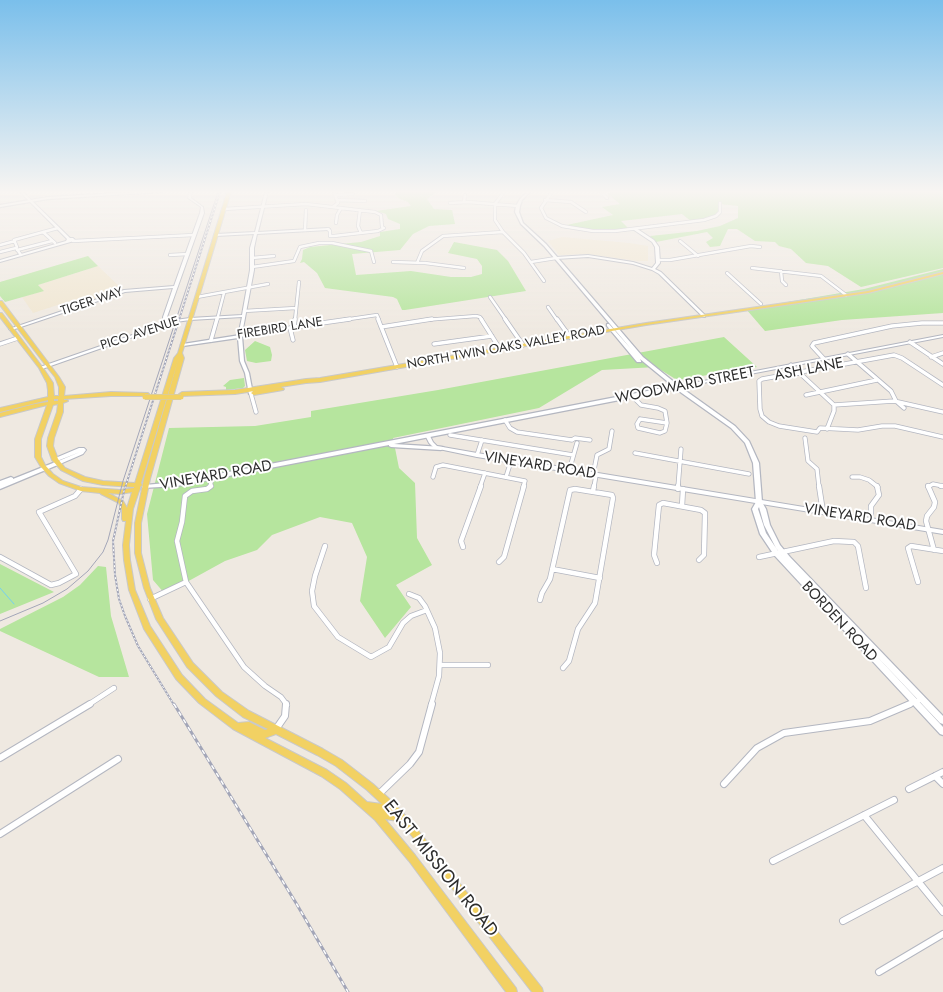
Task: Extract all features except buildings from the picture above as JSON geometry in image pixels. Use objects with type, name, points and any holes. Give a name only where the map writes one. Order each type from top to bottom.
[{"type":"main road","points":[[168,395],[176,358],[180,353],[183,344],[215,238]]},
{"type":"main road","name":"BORDEN ROAD","points":[[538,238],[631,350],[648,367],[669,384],[677,387],[733,427],[747,442],[756,463],[759,502],[755,508],[756,516],[763,534],[779,553],[919,701],[943,732]]},
{"type":"main road","name":"NORTH TWIN OAKS VALLEY ROAD","points":[[701,315],[845,294],[943,270]]},
{"type":"main road","name":"NORTH TWIN OAKS VALLEY ROAD","points":[[0,410],[62,399],[145,395],[219,397],[307,384],[314,381],[762,304],[868,292],[943,274]]},
{"type":"main road","points":[[0,302],[50,366],[62,387],[60,412],[51,438],[50,446],[56,461],[73,474],[89,481],[145,487]]},
{"type":"main road","points":[[0,314],[41,368],[50,383],[51,400],[38,439],[38,457],[44,467],[51,475],[61,482],[81,489],[120,492],[136,487]]},
{"type":"main road","points":[[240,336],[242,360],[247,373],[251,392]]},
{"type":"main road","name":"FIREBIRD LANE","points":[[183,344],[240,336]]},
{"type":"main road","name":"WOODWARD STREET","points":[[427,435],[677,387]]},
{"type":"main road","name":"EAST MISSION ROAD","points":[[168,395],[139,510],[137,543],[150,599],[166,630],[182,655],[199,676],[233,705],[276,730],[339,763],[379,794],[401,817],[538,992]]},
{"type":"main road","name":"EAST MISSION ROAD","points":[[168,395],[136,487],[130,509],[126,545],[126,560],[132,590],[147,627],[179,677],[192,691],[220,715],[236,726],[324,773],[379,818],[412,858],[512,992]]},
{"type":"main road","name":"NORTH TWIN OAKS VALLEY ROAD","points":[[0,415],[51,400]]},
{"type":"main road","name":"VINEYARD ROAD","points":[[145,487],[177,484],[427,435]]},
{"type":"main road","points":[[379,445],[442,448]]},
{"type":"main road","points":[[0,487],[56,461]]},
{"type":"main road","points":[[0,483],[44,467]]},
{"type":"main road","points":[[100,491],[114,497],[121,502],[124,507],[126,515],[124,524],[126,545]]},
{"type":"main road","name":"BORDEN ROAD","points":[[919,701],[943,721]]},
{"type":"main road","points":[[236,726],[249,726],[265,734],[276,730]]},
{"type":"main road","points":[[366,806],[381,808],[392,807]]},
{"type":"main road","points":[[379,818],[385,814],[401,817]]},
{"type":"street","points":[[0,245],[20,238]]},
{"type":"street","points":[[0,252],[53,242],[49,238]]},
{"type":"street","points":[[0,261],[70,241],[126,238]]},
{"type":"street","points":[[166,324],[166,317],[193,238]]},
{"type":"street","points":[[240,336],[249,289],[252,267],[252,248],[255,238]]},
{"type":"street","points":[[417,263],[422,251],[440,238]]},
{"type":"street","points":[[510,238],[531,262],[544,280]]},
{"type":"street","points":[[648,238],[656,244],[658,260],[657,265],[653,269]]},
{"type":"street","points":[[15,241],[20,255]]},
{"type":"street","points":[[680,241],[698,256]]},
{"type":"street","points":[[252,267],[294,261],[300,247],[319,243],[332,243],[371,251],[374,262]]},
{"type":"street","points":[[658,260],[698,256],[751,246],[760,247]]},
{"type":"street","points":[[170,254],[188,254]]},
{"type":"street","points":[[252,258],[274,256]]},
{"type":"street","points":[[531,262],[554,258],[588,256],[637,263],[660,273],[701,315]]},
{"type":"street","points":[[393,262],[464,268]]},
{"type":"street","points":[[752,268],[821,276],[845,294]]},
{"type":"street","points":[[781,271],[782,281],[786,285]]},
{"type":"street","points":[[727,273],[762,304]]},
{"type":"street","points":[[293,340],[292,327],[299,282]]},
{"type":"street","points":[[197,297],[249,289],[268,284]]},
{"type":"street","name":"TIGER WAY","points":[[11,329],[125,291],[176,287]]},
{"type":"street","points":[[211,340],[224,293]]},
{"type":"street","points":[[490,297],[523,345]]},
{"type":"street","points":[[548,307],[570,337]]},
{"type":"street","points":[[244,311],[296,308]]},
{"type":"street","name":"FIREBIRD LANE","points":[[240,336],[377,315],[381,327]]},
{"type":"street","name":"PICO AVENUE","points":[[41,368],[166,324],[190,319],[243,316]]},
{"type":"street","points":[[397,367],[381,327],[430,319],[474,316],[480,317],[500,349]]},
{"type":"street","points":[[824,359],[812,346],[814,343],[892,326],[922,323],[943,323]]},
{"type":"street","points":[[434,344],[492,336]]},
{"type":"street","name":"WOODWARD STREET","points":[[677,387],[943,336]]},
{"type":"street","points":[[0,344],[18,338]]},
{"type":"street","points":[[910,342],[943,364]]},
{"type":"street","points":[[931,357],[943,353]]},
{"type":"street","points":[[848,354],[891,391],[896,401],[904,408]]},
{"type":"street","name":"ASH LANE","points":[[827,429],[820,428],[817,432],[779,426],[769,422],[762,416],[760,409],[759,381],[762,378],[799,373],[894,355],[943,385]]},
{"type":"street","points":[[791,365],[834,405],[834,411],[827,429],[858,430],[882,426],[895,426],[933,434],[943,438]]},
{"type":"street","points":[[806,395],[822,393],[877,380]]},
{"type":"street","points":[[251,392],[256,412]]},
{"type":"street","points":[[632,396],[641,405],[658,408],[664,411],[667,416],[665,431],[660,433],[638,428],[637,424],[640,419],[666,423]]},
{"type":"street","points":[[834,405],[896,401],[943,412]]},
{"type":"street","points":[[505,420],[510,428],[518,432],[572,440],[575,438],[590,440]]},
{"type":"street","points":[[593,491],[597,455],[609,449],[612,430]]},
{"type":"street","name":"VINEYARD ROAD","points":[[427,435],[431,443],[442,448],[477,455],[943,532]]},
{"type":"street","points":[[450,435],[573,455]]},
{"type":"street","points":[[805,438],[808,461],[817,469],[823,512]]},
{"type":"street","points":[[477,455],[482,440]]},
{"type":"street","points":[[569,471],[577,443]]},
{"type":"street","points":[[681,449],[680,461],[682,506]]},
{"type":"street","points":[[79,450],[84,450],[81,453],[56,461],[79,450]]},
{"type":"street","points":[[635,453],[748,474]]},
{"type":"street","points":[[506,477],[511,461]]},
{"type":"street","points":[[433,477],[436,467],[439,465],[522,479],[526,481],[504,557],[499,562]]},
{"type":"street","points":[[463,548],[461,541],[485,473]]},
{"type":"street","points":[[212,477],[212,486],[192,491],[185,496],[182,522],[177,541],[186,582],[244,666],[265,686],[281,697],[287,705],[285,716],[276,730]]},
{"type":"street","points":[[852,478],[860,477],[869,480],[878,487],[879,495],[870,506],[871,520]]},
{"type":"street","points":[[934,550],[926,521],[927,516],[934,507],[935,502],[928,486],[933,484],[943,486]]},
{"type":"street","points":[[0,557],[51,584],[59,583],[76,574],[39,512],[76,496],[81,489]]},
{"type":"street","points":[[540,600],[542,593],[550,579],[570,490],[575,489],[609,494],[613,498],[596,603],[578,629],[569,661],[563,668]]},
{"type":"street","points":[[657,563],[654,555],[659,505],[663,503],[701,510],[705,513],[704,555],[700,560]]},
{"type":"street","points":[[760,557],[834,541],[854,542],[858,546],[866,588]]},
{"type":"street","points":[[325,546],[314,576],[312,591],[314,606],[338,637],[371,657],[389,647],[403,623],[410,616],[427,610]]},
{"type":"street","points":[[918,582],[908,548],[911,546],[943,551]]},
{"type":"street","points":[[552,569],[600,578]]},
{"type":"street","points":[[150,599],[186,582]]},
{"type":"street","points":[[379,794],[410,764],[419,752],[439,676],[440,665],[438,641],[435,628],[427,610],[419,598],[409,594]]},
{"type":"street","points":[[440,665],[488,665]]},
{"type":"street","points":[[0,758],[104,696],[114,688]]},
{"type":"street","points":[[724,784],[757,748],[784,733],[870,721],[919,701]]},
{"type":"street","points":[[0,834],[118,759]]},
{"type":"street","points":[[909,790],[943,772]]},
{"type":"street","points":[[936,776],[943,784]]},
{"type":"street","points":[[773,861],[894,800]]},
{"type":"street","points":[[864,815],[943,912]]},
{"type":"street","points":[[843,921],[943,868]]},
{"type":"street","points":[[879,972],[943,934]]},
{"type":"shaded area","points":[[557,238],[576,238],[648,246],[648,261],[587,254],[559,255],[548,241]]},
{"type":"shaded area","points":[[98,266],[123,290],[80,304],[73,300],[33,313],[22,297],[43,291],[38,285]]},
{"type":"green space","points":[[373,238],[410,238],[400,250],[352,254],[356,275],[411,271],[451,277],[471,277],[482,274],[482,266],[477,259],[448,253],[454,242],[497,250],[508,261],[526,291],[402,310],[397,299],[393,297],[325,288],[317,273],[304,262],[300,263],[303,250],[310,247],[361,242]]},
{"type":"green space","points":[[652,238],[675,238],[656,242]]},
{"type":"green space","points":[[712,238],[724,238],[720,246],[710,247],[706,242]]},
{"type":"green space","points":[[751,238],[943,238],[943,268],[861,287],[828,266],[806,263],[791,249],[779,246],[775,242],[755,241]]},
{"type":"green space","points":[[88,256],[98,266],[38,285],[44,291],[5,302],[0,296],[0,282]]},
{"type":"green space","points":[[943,269],[943,313],[842,320],[765,331],[746,309],[864,289]]},
{"type":"green space","points":[[724,337],[757,367],[677,380],[656,367],[602,370],[539,408],[393,438],[399,468],[415,483],[417,538],[432,565],[396,585],[411,607],[385,638],[360,601],[367,557],[352,523],[320,517],[272,535],[257,550],[225,561],[165,594],[153,580],[147,514],[169,428],[255,426],[311,417],[311,411],[438,390]]},
{"type":"green space","points":[[255,341],[270,347],[272,355],[271,361],[256,363],[247,361],[245,350]]},
{"type":"green space","points":[[244,378],[245,386],[243,388],[226,390],[226,387],[223,386],[230,380]]},
{"type":"green space","points":[[0,564],[54,592],[0,614]]},
{"type":"green space","points":[[98,566],[106,567],[111,616],[129,677],[99,677],[0,631],[0,629],[63,597],[80,585]]},
{"type":"waterway","points":[[0,588],[14,604]]},
{"type":"tram line","points":[[0,621],[43,603],[67,589],[88,571],[103,552],[108,540],[123,481],[203,238]]},
{"type":"railway","points":[[174,705],[138,646],[125,616],[119,599],[115,575],[113,541],[124,491],[205,238]]},
{"type":"railway","points":[[174,704],[296,903],[348,992]]}]
